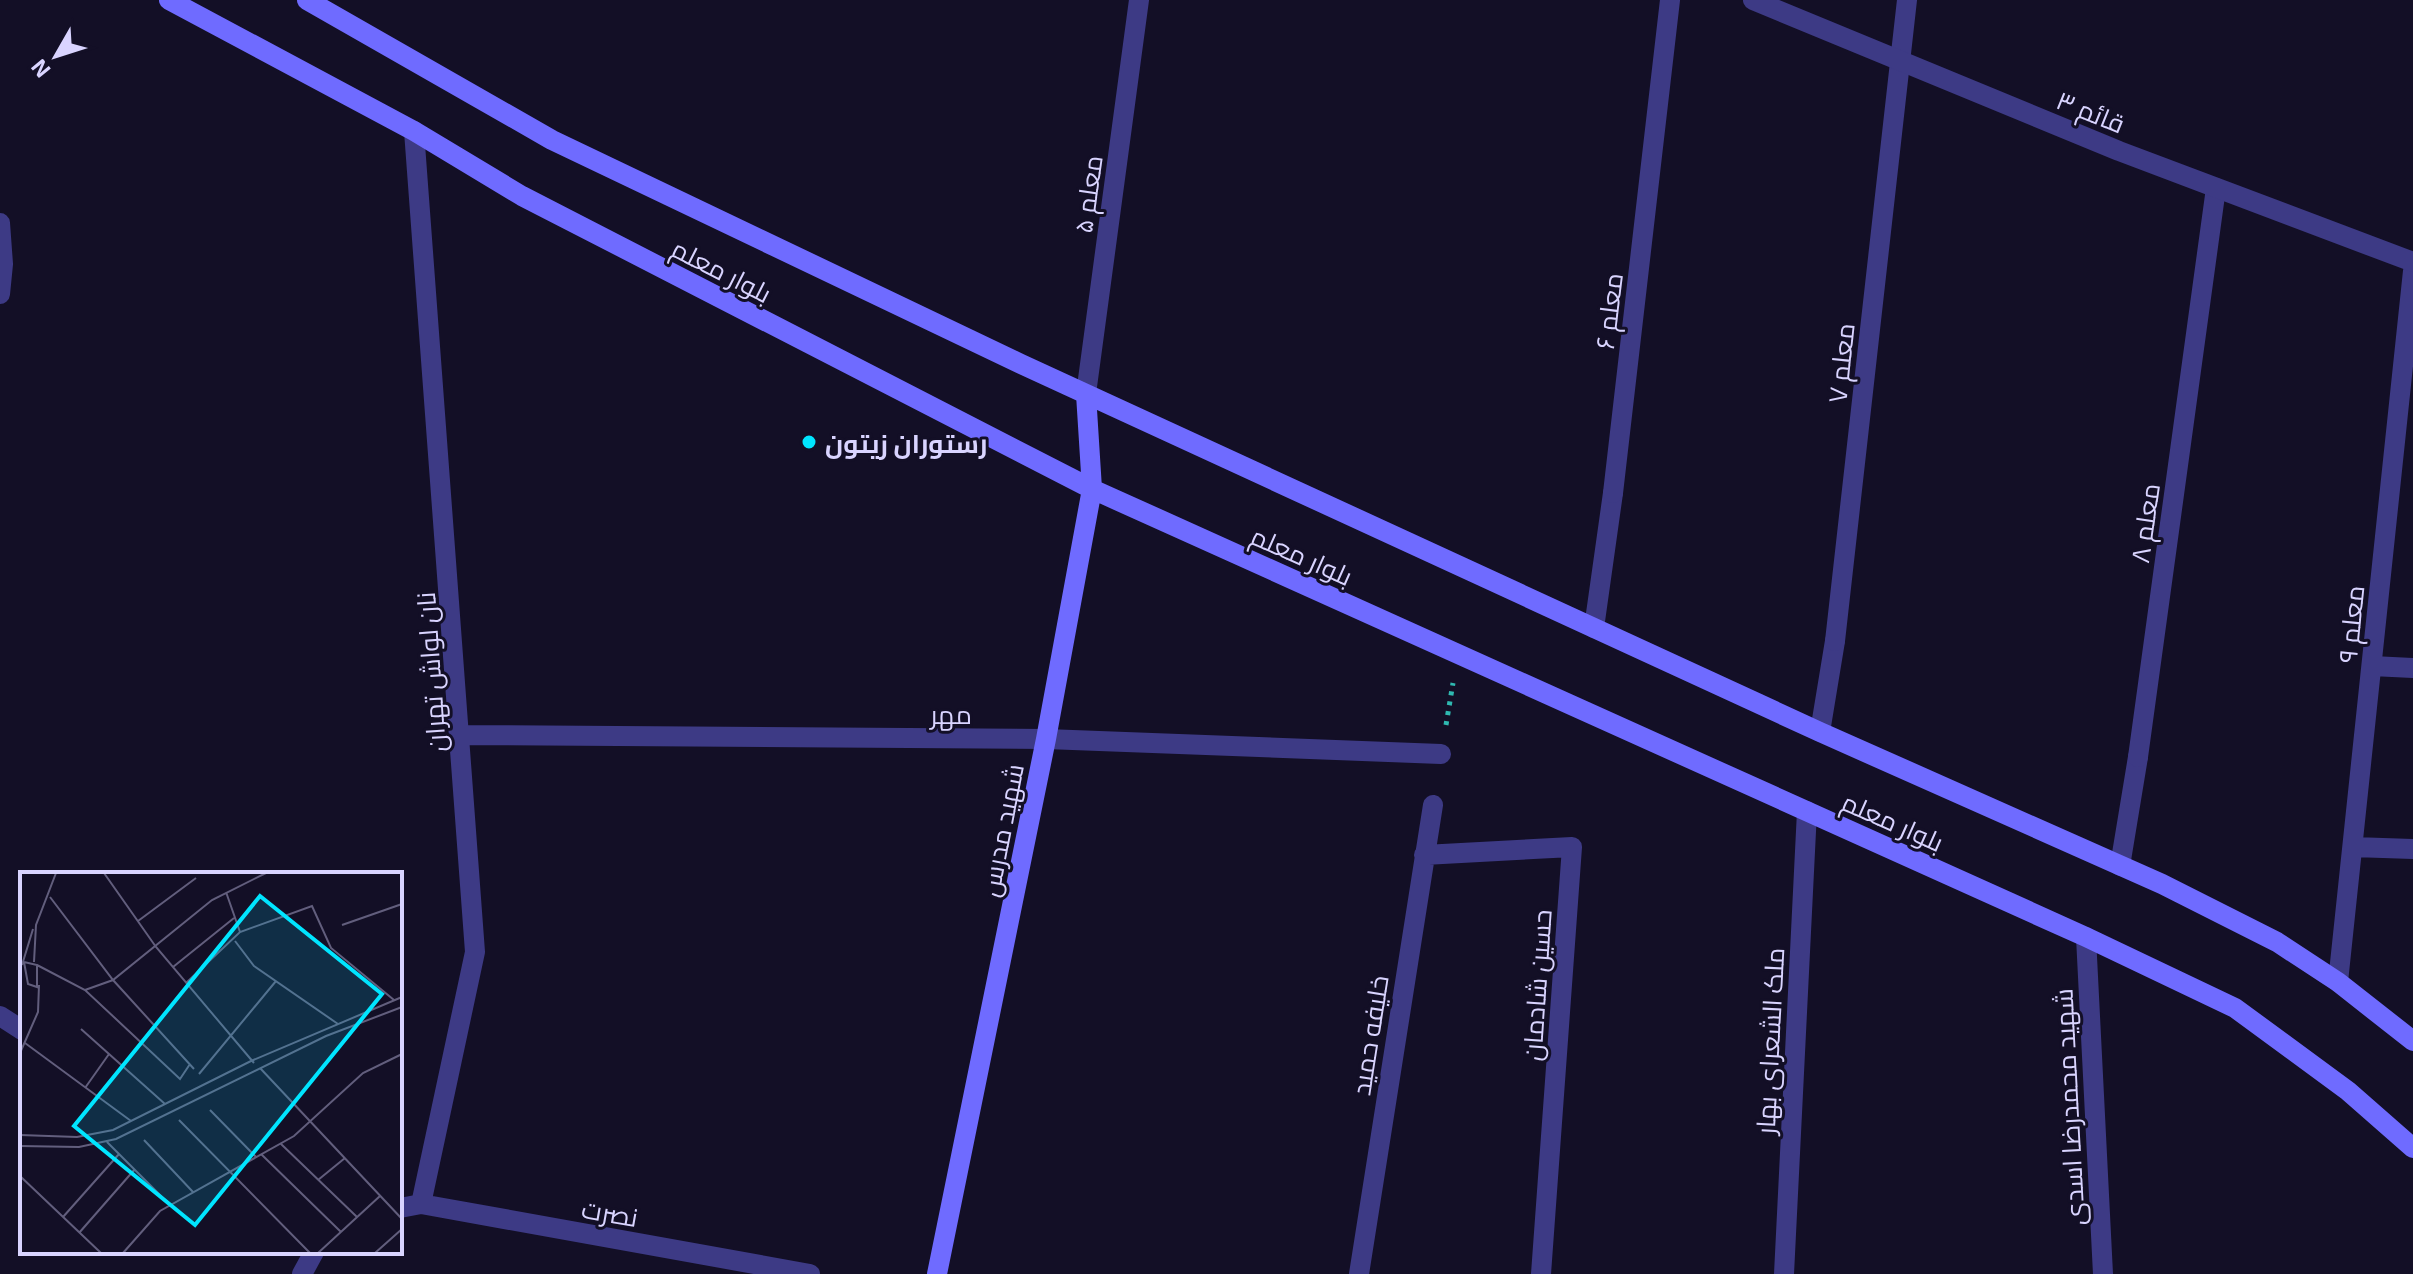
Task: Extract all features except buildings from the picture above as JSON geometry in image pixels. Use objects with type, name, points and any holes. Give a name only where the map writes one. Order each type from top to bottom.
[{"type":"main road","name":"بلوار معلم","points":[[169,0],[414,131],[522,196],[1092,489],[2086,937],[2235,1008],[2348,1091],[2413,1148]]},
{"type":"main road","name":"بلوار معلم","points":[[307,0],[552,140],[1086,394],[1820,732],[2120,866],[2277,942],[2338,982],[2413,1041]]},
{"type":"main road","name":"شهید مدرس","points":[[937,1274],[1046,739],[1092,489],[1086,394]]},
{"type":"street","name":"معلم ۵","points":[[1086,394],[1139,0]]},
{"type":"street","name":"معلم ۶","points":[[1594,628],[1613,493],[1670,0]]},
{"type":"street","name":"قائم ۳","points":[[1753,0],[2216,188],[2413,262]]},
{"type":"street","name":"معلم ۷","points":[[1820,732],[1835,641],[1907,0]]},
{"type":"street","name":"نان لواش تهران","points":[[410,1206],[475,952],[414,131]]},
{"type":"street","name":"معلم ۸","points":[[2120,866],[2138,757],[2216,188]]},
{"type":"street","points":[[0,223],[3,264],[0,294]]},
{"type":"street","name":"معلم ۹","points":[[2338,982],[2413,271]]},
{"type":"street","points":[[2372,666],[2413,668]]},
{"type":"street","name":"مهر","points":[[461,735],[1046,739],[1441,754]]},
{"type":"street","name":"خلیفه حمید","points":[[1359,1274],[1433,805]]},
{"type":"street","name":"ملک الشعرای بهار","points":[[1784,1274],[1807,811]]},
{"type":"street","name":"حسین شادمان","points":[[1424,855],[1572,847],[1541,1274]]},
{"type":"street","points":[[2353,847],[2413,849]]},
{"type":"street","name":"شهید محمدرضا اسدی","points":[[2086,937],[2103,1274]]},
{"type":"street","points":[[0,1016],[20,1029]]},
{"type":"street","name":"نصرت","points":[[410,1206],[810,1274]]},
{"type":"street","points":[[302,1274],[313,1254]]},
{"type":"place","name":"رستوران زیتون","points":[[809,442]]}]
